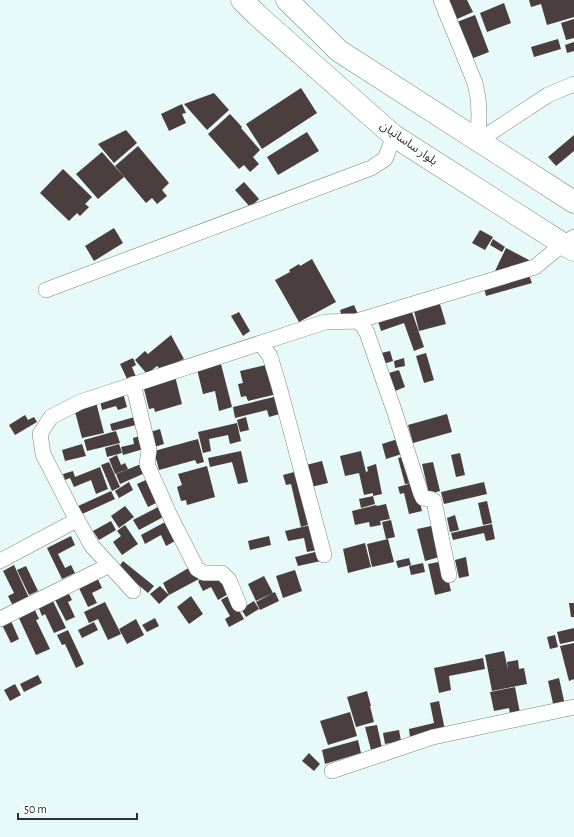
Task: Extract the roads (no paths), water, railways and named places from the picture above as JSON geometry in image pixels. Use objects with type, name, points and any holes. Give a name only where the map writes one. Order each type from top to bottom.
[{"type":"highway","name":"بلوار ساسانیان","points":[[242,0],[394,136],[570,243]]},
{"type":"highway","points":[[287,0],[339,51],[574,202]]},
{"type":"street","points":[[441,0],[475,83],[479,114],[478,141]]},
{"type":"street","points":[[478,141],[548,95],[574,84]]},
{"type":"street","points":[[46,290],[371,168],[384,159],[394,136]]},
{"type":"street","points":[[133,590],[92,546],[43,454],[40,434],[51,417],[80,402],[325,322],[357,321],[535,267],[570,243]]},
{"type":"street","points":[[357,321],[363,326],[367,333],[421,494],[423,498],[434,501],[449,575]]},
{"type":"street","points":[[260,343],[270,356],[324,555]]},
{"type":"street","points":[[133,384],[149,450],[147,464],[171,518],[197,569],[204,573],[222,573],[229,580],[239,604]]},
{"type":"street","points":[[0,561],[77,520]]},
{"type":"street","points":[[0,619],[110,565]]},
{"type":"street","points":[[332,771],[433,737],[574,707]]}]
